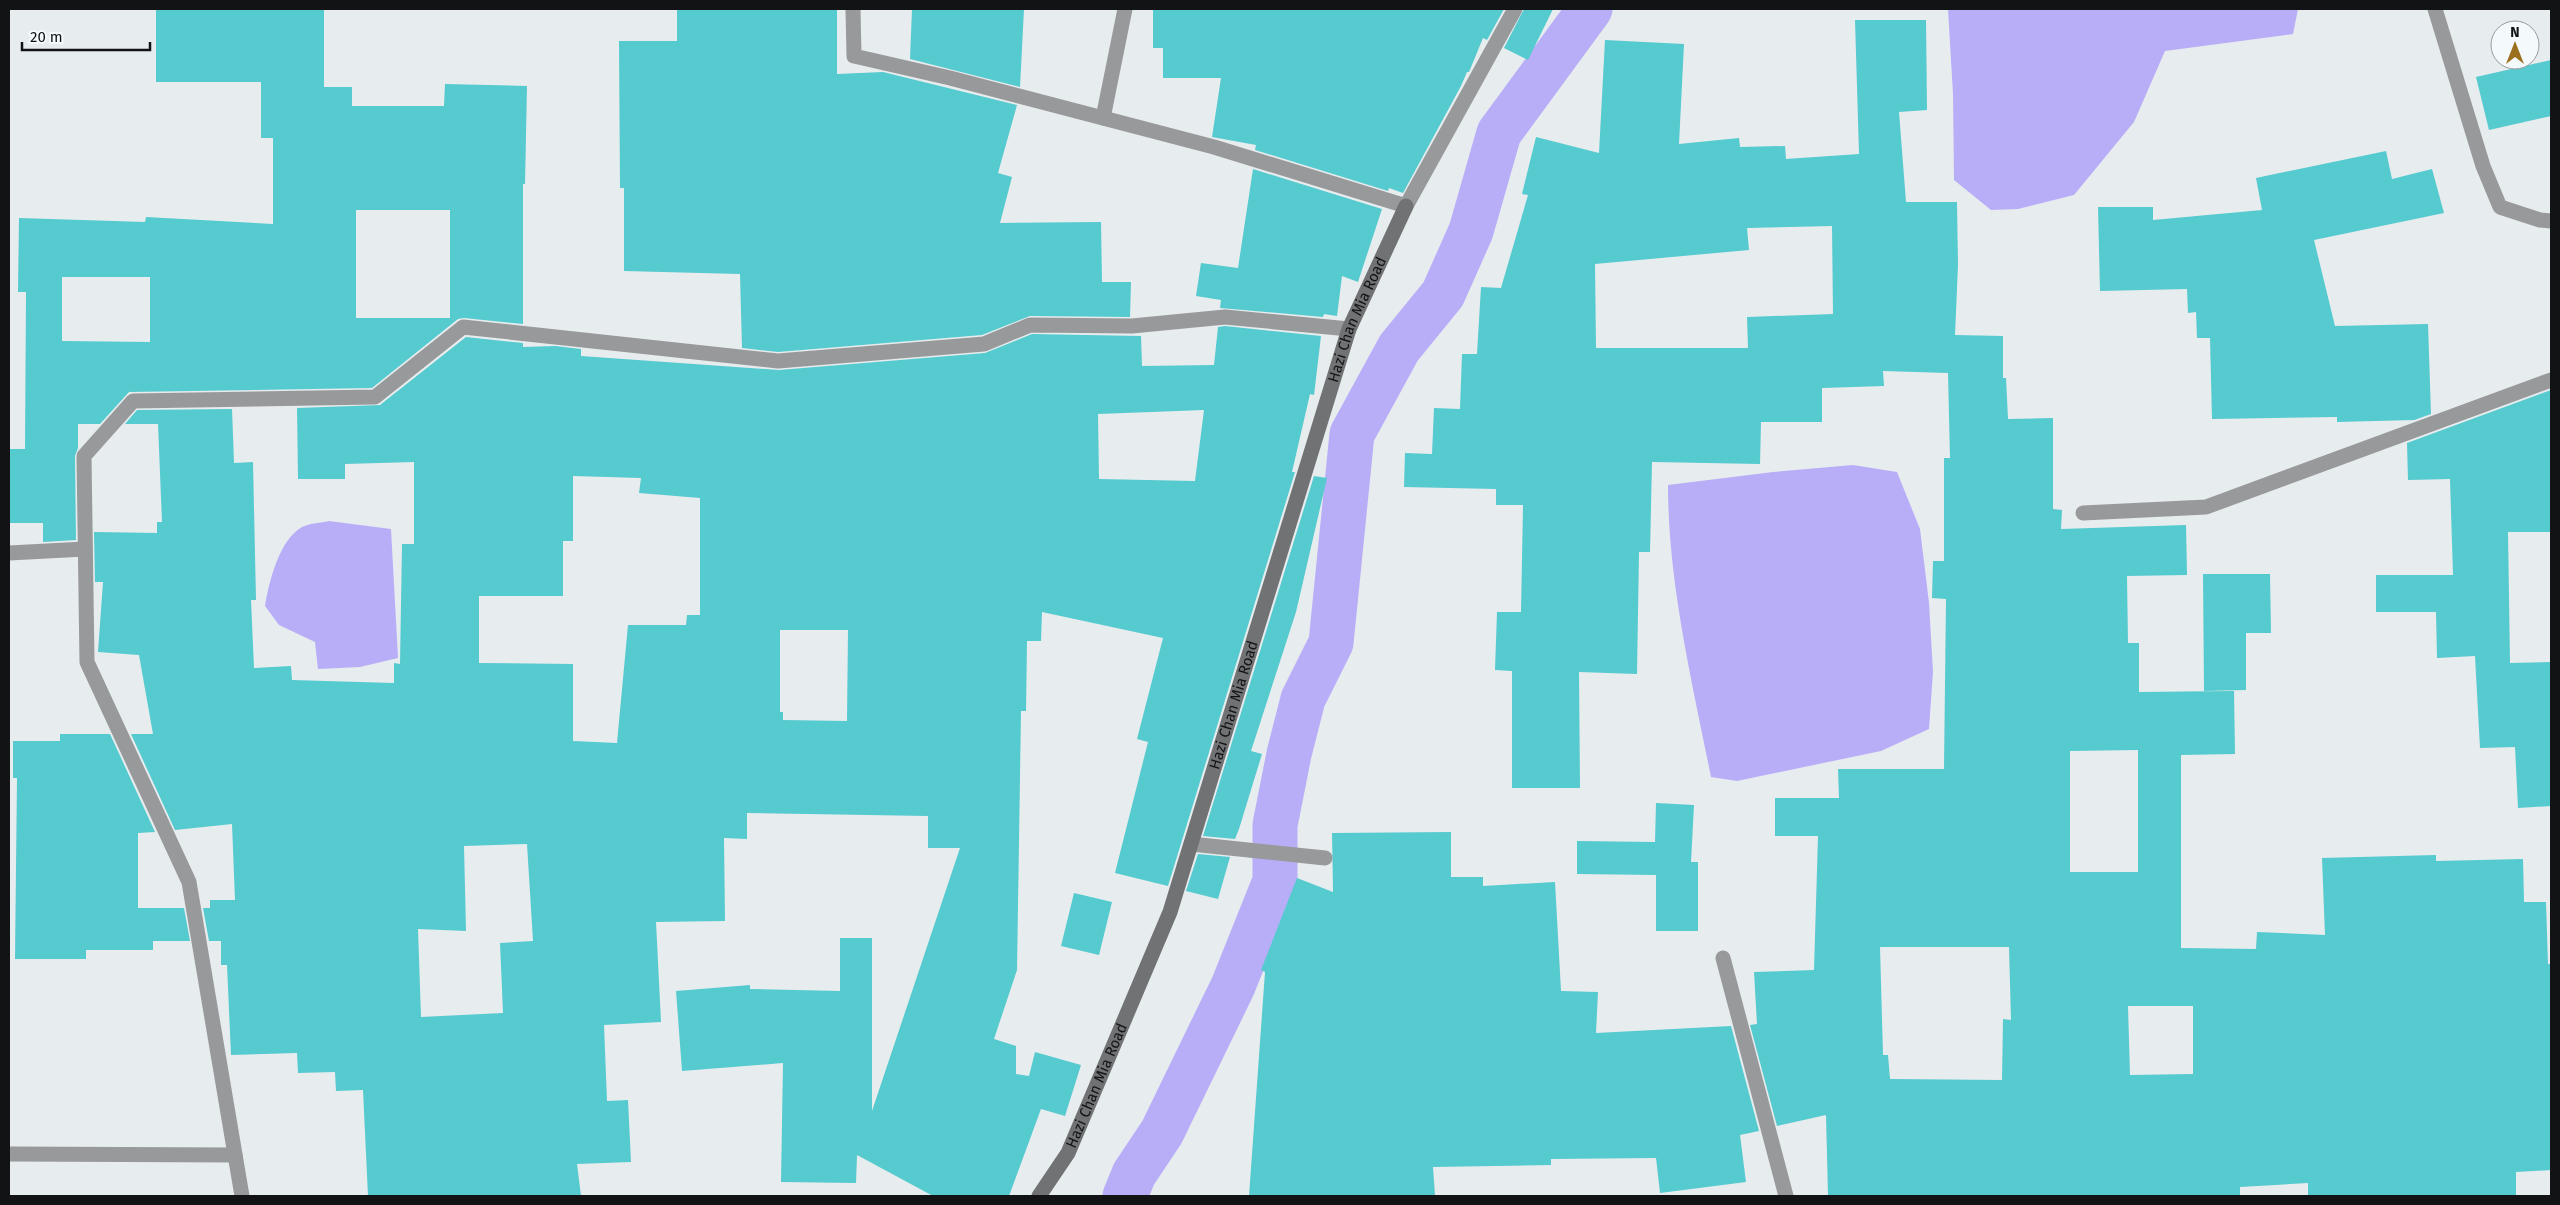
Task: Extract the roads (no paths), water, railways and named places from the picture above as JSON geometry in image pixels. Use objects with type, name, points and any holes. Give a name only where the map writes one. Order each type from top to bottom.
[{"type":"street","points":[[853,9],[854,56],[950,78],[1214,147],[1406,206],[1515,9]]},
{"type":"street","points":[[1103,118],[1125,9]]},
{"type":"street","points":[[2435,9],[2483,166],[2500,207],[2551,222]]},
{"type":"street","name":"Hazi Chan Mia Road","points":[[1040,1196],[1068,1153],[1170,912],[1349,329],[1406,206]]},
{"type":"street","points":[[242,1196],[190,882],[87,662],[84,456],[132,401],[376,397],[463,327],[778,361],[984,344],[1030,324],[1132,326],[1225,318],[1349,329]]},
{"type":"street","points":[[2083,513],[2206,507],[2551,380]]},
{"type":"street","points":[[9,552],[85,549]]},
{"type":"street","points":[[1191,844],[1325,858]]},
{"type":"street","points":[[1723,958],[1786,1196]]},
{"type":"street","points":[[9,1154],[235,1155]]},
{"type":"waterway","points":[[1125,1196],[1134,1174],[1162,1132],[1233,986],[1275,881],[1275,825],[1289,754],[1303,699],[1331,643],[1352,434],[1399,348],[1443,294],[1471,231],[1499,133],[1590,9]]}]
